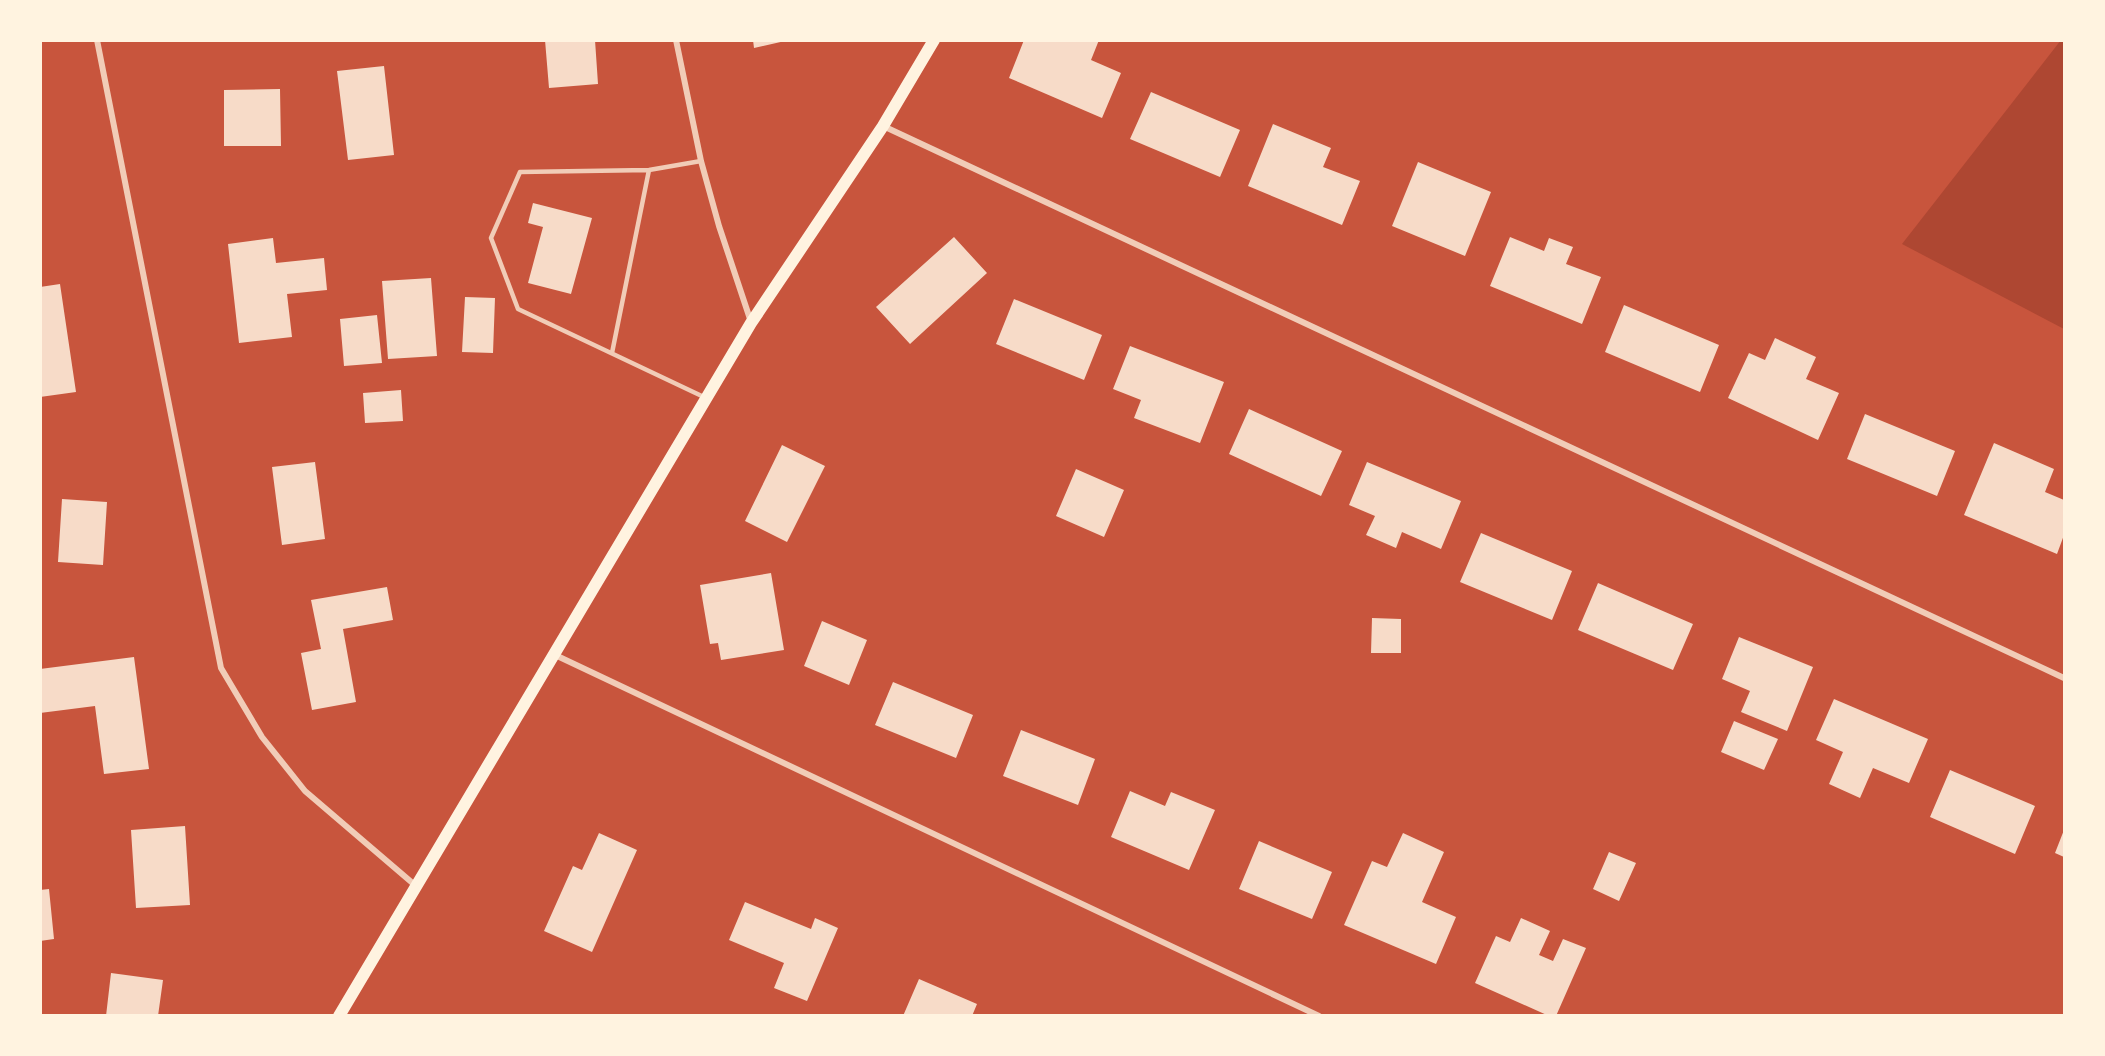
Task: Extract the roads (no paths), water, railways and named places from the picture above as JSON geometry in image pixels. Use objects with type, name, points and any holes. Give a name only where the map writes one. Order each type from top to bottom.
[{"type":"main road","points":[[339,1016],[751,322],[883,126],[934,40]]},
{"type":"street","points":[[97,40],[221,668],[262,737],[304,791],[417,886]]},
{"type":"street","points":[[676,40],[701,161],[719,226],[751,322]]},
{"type":"street","points":[[883,126],[2064,678]]},
{"type":"street","points":[[553,654],[1319,1016]]},
{"type":"lane","points":[[701,161],[649,170],[520,172],[491,238],[518,309],[706,398]]},
{"type":"lane","points":[[612,353],[649,170]]}]
